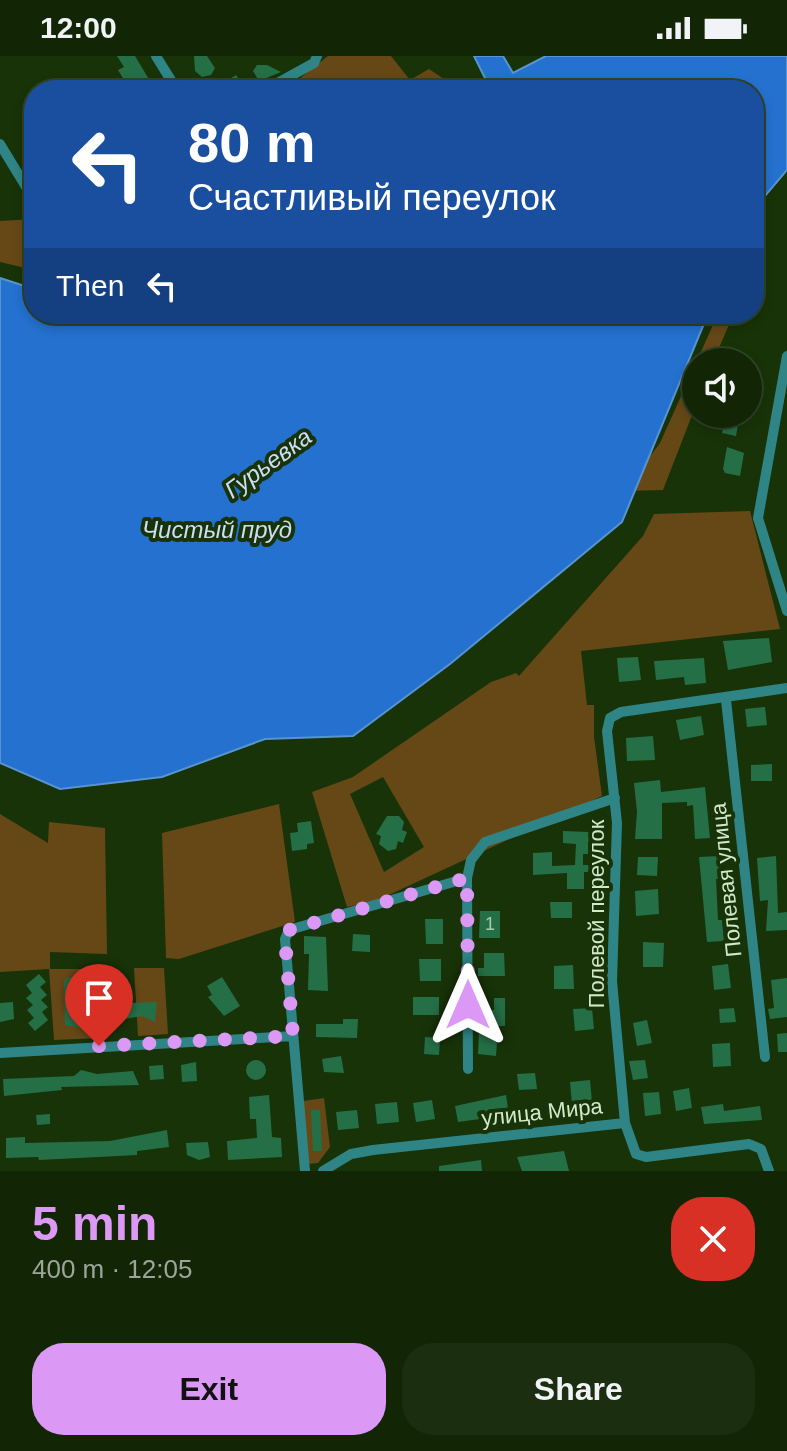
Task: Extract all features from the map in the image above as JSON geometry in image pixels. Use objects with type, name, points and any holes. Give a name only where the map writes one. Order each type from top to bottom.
[{"type":"street","points":[[156,56],[171,80]]},
{"type":"street","points":[[283,80],[314,63],[317,56]]},
{"type":"street","points":[[0,144],[24,184]]},
{"type":"street","points":[[787,356],[758,518],[787,611]]},
{"type":"street","points":[[726,700],[787,688]]},
{"type":"street","name":"Полевой переулок","points":[[625,1123],[612,981],[615,798],[607,731],[610,718],[621,712],[726,700]]},
{"type":"street","name":"Полевая улица","points":[[726,700],[765,1057]]},
{"type":"street","points":[[468,1069],[467,878],[471,860],[485,842],[615,798]]},
{"type":"street","points":[[305,1171],[285,939],[289,930],[467,878]]},
{"type":"street","points":[[0,1053],[293,1036]]},
{"type":"street","name":"улица Мира","points":[[323,1171],[351,1154],[373,1150],[625,1123],[636,1154],[646,1157],[749,1144],[761,1149],[769,1171]]},
{"type":"shaded area","points":[[328,56],[391,56],[410,80],[298,80]]},
{"type":"shaded area","points":[[429,69],[446,80],[410,80]]},
{"type":"shaded area","points":[[24,220],[24,268],[0,262],[0,221]]},
{"type":"shaded area","points":[[713,324],[729,324],[719,348],[702,348]]},
{"type":"shaded area","points":[[682,394],[682,428],[687,428],[663,490],[624,491],[660,443]]},
{"type":"shaded area","points":[[750,511],[780,629],[581,651],[587,705],[594,705],[594,737],[602,796],[378,900],[347,907],[312,792],[353,777],[491,682],[516,673],[519,676],[643,536],[654,514]],"holes":[[[383,777],[424,847],[384,872],[350,794]]]},
{"type":"shaded area","points":[[279,804],[295,922],[179,959],[166,958],[162,833]]},
{"type":"shaded area","points":[[0,814],[48,843],[49,822],[105,828],[107,954],[50,952],[50,969],[97,969],[101,1038],[54,1040],[49,969],[0,972]]},
{"type":"shaded area","points":[[134,968],[164,968],[168,1034],[138,1036]]},
{"type":"shaded area","points":[[324,1098],[330,1147],[318,1163],[306,1164],[303,1101]]},
{"type":"water","points":[[474,56],[503,56],[513,73],[546,56],[787,56],[787,170],[764,197],[764,80],[486,80]]},
{"type":"water","name":"Чистый пруд","points":[[0,278],[24,286],[24,324],[704,324],[694,348],[682,348],[682,377],[622,522],[450,664],[353,736],[265,739],[162,777],[60,789],[0,763]]},
{"type":"building","points":[[117,56],[135,56],[149,80],[124,80],[118,70],[124,67]]},
{"type":"building","points":[[194,56],[207,56],[215,68],[211,75],[202,77],[195,71]]},
{"type":"building","points":[[257,65],[267,65],[281,72],[258,80],[253,71]]},
{"type":"building","points":[[723,428],[737,428],[736,436],[722,433]]},
{"type":"building","points":[[727,447],[744,453],[740,476],[725,473],[723,469]]},
{"type":"building","points":[[769,638],[772,662],[728,670],[723,641]]},
{"type":"building","points":[[638,657],[641,680],[619,682],[617,658]]},
{"type":"building","points":[[704,658],[706,683],[685,685],[684,677],[656,680],[654,661]]},
{"type":"building","points":[[765,707],[767,725],[747,727],[745,709]]},
{"type":"building","points":[[701,716],[704,735],[680,740],[676,720]]},
{"type":"building","points":[[653,736],[655,760],[627,761],[626,738]]},
{"type":"building","points":[[772,764],[772,781],[751,781],[751,765]]},
{"type":"building","points":[[660,780],[661,792],[705,787],[710,838],[695,839],[693,805],[687,806],[687,802],[662,803],[662,839],[635,839],[637,812],[634,783]]},
{"type":"building","points":[[387,816],[399,816],[404,822],[402,830],[407,832],[403,843],[398,841],[396,849],[388,851],[379,844],[381,836],[376,834]]},
{"type":"building","points":[[311,821],[314,843],[307,844],[307,849],[292,851],[290,833],[298,832],[297,823]]},
{"type":"building","points":[[563,831],[589,832],[588,854],[583,854],[583,865],[589,865],[589,872],[584,872],[584,889],[567,889],[567,873],[533,875],[533,853],[552,852],[552,866],[575,865],[576,844],[563,843]]},
{"type":"building","points":[[720,856],[721,878],[716,879],[718,920],[722,920],[724,941],[707,942],[699,857]]},
{"type":"building","points":[[776,856],[778,913],[787,912],[787,930],[766,931],[768,900],[760,901],[757,858]]},
{"type":"building","points":[[638,857],[658,857],[657,876],[637,875]]},
{"type":"building","points":[[658,889],[659,914],[636,916],[635,891]]},
{"type":"building","points":[[550,902],[572,902],[572,918],[551,918]]},
{"type":"building","points":[[480,911],[500,911],[500,938],[479,938]]},
{"type":"building","points":[[425,919],[443,919],[443,944],[426,944]]},
{"type":"building","points":[[353,934],[370,935],[370,952],[352,951]]},
{"type":"building","points":[[304,936],[326,937],[328,991],[308,990],[309,954],[304,954]]},
{"type":"building","points":[[643,942],[664,943],[663,967],[643,967]]},
{"type":"building","points":[[484,953],[504,953],[505,976],[478,976],[478,968],[484,968]]},
{"type":"building","points":[[419,959],[441,959],[441,981],[420,981]]},
{"type":"building","points":[[728,964],[731,988],[714,990],[712,966]]},
{"type":"building","points":[[573,965],[574,989],[554,989],[554,966]]},
{"type":"building","points":[[39,974],[46,982],[40,987],[47,995],[41,1000],[48,1007],[42,1012],[48,1020],[35,1031],[28,1023],[34,1018],[27,1010],[33,1005],[26,998],[32,993],[26,985]]},
{"type":"building","points":[[68,977],[86,981],[90,991],[87,995],[88,1010],[94,1010],[83,1028],[65,1025],[64,981]]},
{"type":"building","points":[[222,977],[240,1006],[224,1016],[208,997],[212,995],[207,986]]},
{"type":"building","points":[[787,978],[787,1017],[770,1019],[768,1009],[774,1008],[771,980]]},
{"type":"building","points":[[413,997],[439,997],[439,1015],[413,1015]]},
{"type":"building","points":[[494,998],[505,998],[505,1026],[498,1026],[496,1056],[478,1054],[480,1010],[494,1010]]},
{"type":"building","points":[[13,1002],[14,1019],[0,1022],[0,1003]]},
{"type":"building","points":[[157,1002],[155,1022],[142,1016],[113,1021],[100,1004]]},
{"type":"building","points":[[592,1008],[594,1029],[575,1031],[573,1009]]},
{"type":"building","points":[[734,1008],[736,1022],[720,1023],[719,1009]]},
{"type":"building","points":[[343,1019],[358,1019],[357,1038],[316,1037],[316,1024],[343,1024]]},
{"type":"building","points":[[647,1020],[652,1043],[637,1046],[633,1023]]},
{"type":"building","points":[[787,1033],[787,1052],[778,1052],[777,1034]]},
{"type":"building","points":[[425,1037],[440,1038],[439,1055],[424,1054]]},
{"type":"building","points":[[730,1043],[731,1066],[713,1067],[712,1044]]},
{"type":"building","points":[[341,1056],[344,1073],[324,1072],[322,1059]]},
{"type":"building","points":[[252,1060],[260,1060],[266,1070],[260,1080],[252,1080],[246,1074],[246,1066]]},
{"type":"building","points":[[645,1060],[648,1078],[633,1080],[629,1061]]},
{"type":"building","points":[[196,1062],[197,1081],[182,1082],[181,1065]]},
{"type":"building","points":[[163,1065],[164,1079],[150,1080],[149,1066]]},
{"type":"building","points":[[81,1070],[97,1074],[133,1071],[139,1085],[61,1087],[62,1090],[4,1096],[3,1079],[74,1076]]},
{"type":"building","points":[[535,1073],[537,1089],[519,1090],[517,1074]]},
{"type":"building","points":[[590,1080],[592,1102],[572,1104],[570,1082]]},
{"type":"building","points":[[689,1088],[692,1108],[676,1111],[673,1091]]},
{"type":"building","points":[[659,1092],[661,1114],[645,1116],[643,1093]]},
{"type":"building","points":[[269,1095],[272,1137],[281,1138],[282,1157],[228,1160],[227,1141],[257,1138],[256,1119],[250,1119],[249,1097]]},
{"type":"building","points":[[506,1095],[509,1115],[458,1122],[455,1106]]},
{"type":"building","points":[[432,1100],[435,1119],[416,1122],[413,1103]]},
{"type":"building","points":[[397,1102],[399,1122],[377,1124],[375,1104]]},
{"type":"building","points":[[723,1104],[724,1111],[760,1106],[762,1120],[704,1124],[701,1107]]},
{"type":"building","points":[[311,1110],[320,1110],[322,1151],[313,1151]]},
{"type":"building","points":[[357,1110],[359,1128],[338,1130],[336,1112]]},
{"type":"building","points":[[50,1114],[50,1124],[37,1125],[36,1115]]},
{"type":"building","points":[[167,1130],[169,1147],[137,1151],[137,1155],[39,1160],[38,1157],[6,1158],[6,1138],[25,1137],[25,1143],[110,1141]]},
{"type":"building","points":[[208,1142],[210,1157],[199,1160],[187,1155],[186,1143]]},
{"type":"building","points":[[564,1151],[569,1171],[522,1171],[517,1157]]},
{"type":"building","points":[[481,1160],[482,1171],[439,1171],[439,1166]]},
{"type":"route","points":[[99,1046],[293,1036],[285,939],[289,930],[467,878],[468,1005]]},
{"type":"water label","name":"Гурьевка","points":[[268,463]]}]
